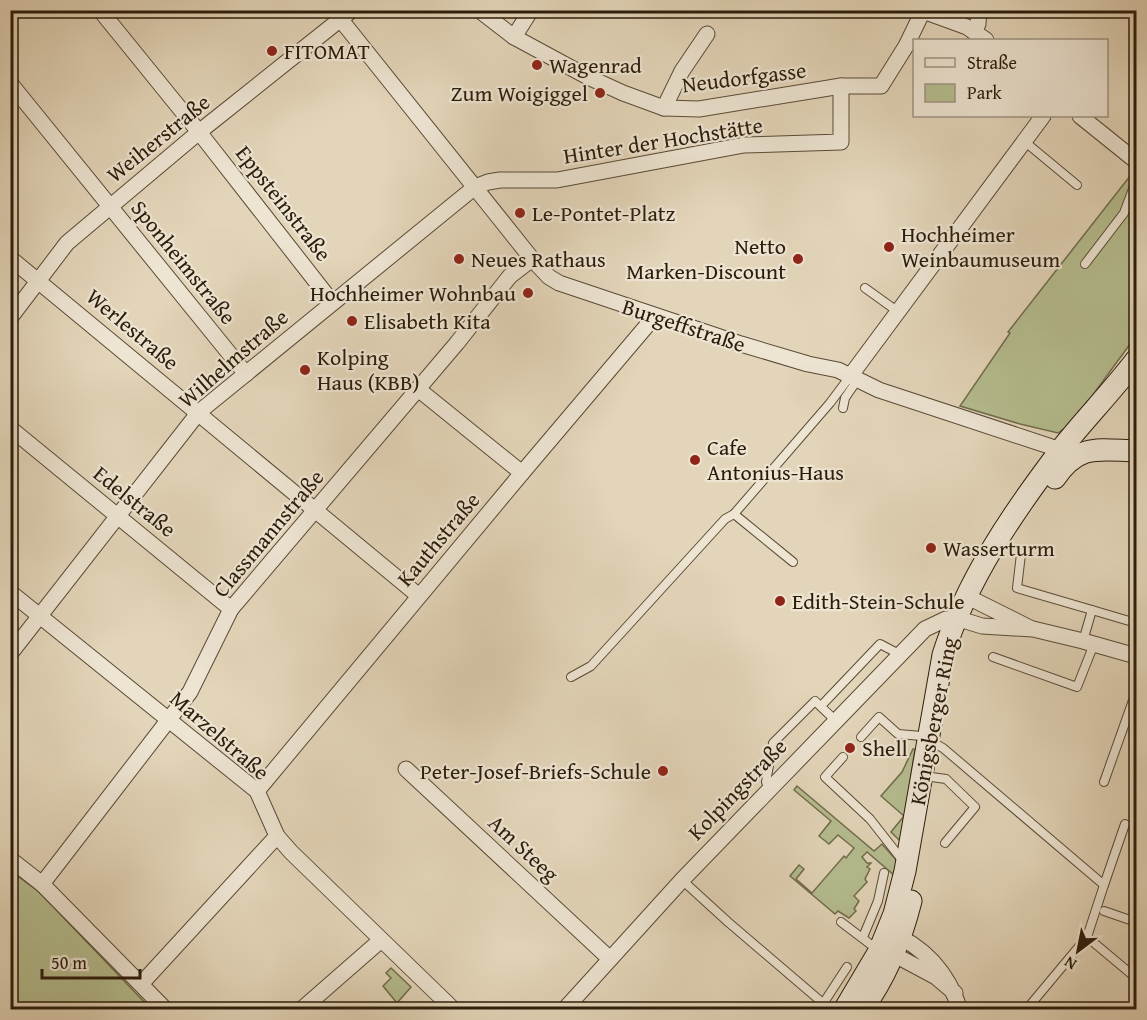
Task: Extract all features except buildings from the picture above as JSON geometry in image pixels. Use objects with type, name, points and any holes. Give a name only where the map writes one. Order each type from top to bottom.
[{"type":"main road","name":"Königsberger Ring","points":[[844,1010],[885,942],[922,855],[928,776],[941,665],[972,598],[995,567],[1064,456],[1098,407],[1137,360]]},
{"type":"main road","points":[[1098,407],[1092,423],[1094,433],[1100,442],[1114,451]]},
{"type":"main road","points":[[1064,456],[1092,451],[1137,451]]},
{"type":"main road","name":"Königsberger Ring","points":[[862,1010],[876,990],[885,942],[928,776]]},
{"type":"street","name":"Eppsteinstraße","points":[[100,10],[332,302]]},
{"type":"street","name":"Neudorfgasse","points":[[479,10],[514,37],[588,78],[664,108],[699,109],[841,86],[881,86],[906,46],[923,10]]},
{"type":"street","points":[[514,37],[531,10]]},
{"type":"street","points":[[923,10],[955,22],[980,36]]},
{"type":"street","points":[[979,10],[980,36]]},
{"type":"street","name":"Weiherstraße","points":[[10,318],[67,243],[342,14]]},
{"type":"street","name":"Burgeffstraße","points":[[342,14],[531,259],[549,277],[559,283],[655,316],[808,364],[838,370],[879,390],[1064,456]]},
{"type":"street","points":[[664,108],[682,71],[707,34]]},
{"type":"street","name":"Sponheimstraße","points":[[10,83],[246,375]]},
{"type":"street","name":"Hinter der Hochstätte","points":[[475,187],[500,180],[557,180],[744,145],[841,142],[841,86]]},
{"type":"street","points":[[854,377],[897,311],[1042,117]]},
{"type":"street","points":[[1081,117],[1137,161]]},
{"type":"street","name":"Wilhelmstraße","points":[[10,654],[199,412],[475,187]]},
{"type":"street","name":"Werlestraße","points":[[10,258],[419,596]]},
{"type":"street","name":"Classmannstraße","points":[[42,884],[190,692],[231,609],[317,510],[510,276],[531,259]]},
{"type":"street","name":"Kauthstraße","points":[[256,791],[655,316]]},
{"type":"street","points":[[417,389],[522,473]]},
{"type":"street","name":"Edelstraße","points":[[10,428],[231,609]]},
{"type":"street","name":"Marzelstraße","points":[[10,592],[256,791],[277,836],[291,852],[454,1010]]},
{"type":"street","points":[[972,598],[1033,629]]},
{"type":"street","name":"Kolpingstraße","points":[[564,1010],[682,880],[924,629],[946,619],[963,621]]},
{"type":"street","points":[[963,621],[982,626],[1033,629],[1137,656]]},
{"type":"street","name":"Am Steeg","points":[[406,769],[610,959]]},
{"type":"street","points":[[142,983],[277,836]]},
{"type":"street","points":[[10,859],[42,884],[142,983],[166,1010]]},
{"type":"street","points":[[301,1010],[381,940]]},
{"type":"street","points":[[885,942],[955,993],[960,1010]]},
{"type":"lane","points":[[1024,141],[1077,185]]},
{"type":"lane","points":[[1085,264],[1124,213],[1137,181]]},
{"type":"lane","points":[[866,288],[897,311]]},
{"type":"lane","points":[[843,408],[854,377]]},
{"type":"lane","points":[[571,677],[591,666],[725,519],[734,514],[854,377]]},
{"type":"lane","points":[[734,514],[793,562]]},
{"type":"lane","points":[[1021,554],[1017,588],[1137,623]]},
{"type":"lane","points":[[993,657],[1077,687],[1088,642],[1092,610]]},
{"type":"lane","points":[[821,706],[880,644],[899,654]]},
{"type":"lane","points":[[1104,782],[1133,712],[1137,692]]},
{"type":"lane","points":[[769,789],[766,782],[773,743],[815,701],[835,720]]},
{"type":"lane","points":[[861,737],[879,717],[898,734],[922,736],[933,742],[1104,885]]},
{"type":"lane","points":[[843,757],[825,777],[870,819],[906,864]]},
{"type":"lane","points":[[928,776],[946,779],[975,807],[945,843]]},
{"type":"lane","points":[[1026,1010],[1087,937],[1125,824]]},
{"type":"lane","points":[[884,873],[878,901],[885,942]]},
{"type":"lane","points":[[682,880],[821,1006],[831,1010]]},
{"type":"lane","points":[[1104,911],[1137,922]]},
{"type":"lane","points":[[841,922],[885,942]]},
{"type":"lane","points":[[1087,937],[1137,978]]},
{"type":"lane","points":[[821,1006],[847,967]]},
{"type":"green space","points":[[1130,176],[1136,181],[1136,336],[1073,422],[1058,433],[960,406],[1010,333],[1008,332]]},
{"type":"green space","points":[[915,749],[901,842],[891,832],[904,816],[881,796],[902,772]]},
{"type":"green space","points":[[797,786],[874,851],[882,844],[897,861],[894,875],[867,852],[862,857],[867,863],[871,863],[867,867],[870,869],[865,879],[867,882],[854,896],[859,901],[854,909],[856,911],[849,918],[838,911],[835,914],[790,876],[799,865],[804,869],[796,879],[812,893],[844,856],[846,858],[854,848],[838,835],[829,844],[819,836],[831,821],[794,790]]},
{"type":"green space","points":[[11,871],[39,892],[151,1009],[11,1009]]},
{"type":"green space","points":[[391,968],[411,987],[397,1003],[383,986],[391,978],[386,973]]},
{"type":"place","name":"FITOMAT","points":[[272,51]]},
{"type":"place","name":"Wagenrad","points":[[537,65]]},
{"type":"place","name":"Zum Woigiggel","points":[[600,93]]},
{"type":"place","name":"Le-Pontet-Platz","points":[[520,213]]},
{"type":"place","name":"Hochheimer Weinbaumuseum","points":[[889,247]]},
{"type":"place","name":"Neues Rathaus","points":[[459,259]]},
{"type":"place","name":"Netto Marken-Discount","points":[[798,259]]},
{"type":"place","name":"Hochheimer Wohnbau","points":[[528,293]]},
{"type":"place","name":"Elisabeth Kita","points":[[352,321]]},
{"type":"place","name":"Kolping Haus (KBB)","points":[[305,370]]},
{"type":"place","name":"Cafe Antonius-Haus","points":[[695,460]]},
{"type":"place","name":"Wasserturm","points":[[931,548]]},
{"type":"place","name":"Edith-Stein-Schule","points":[[780,601]]},
{"type":"place","name":"Shell","points":[[850,748]]},
{"type":"place","name":"Peter-Josef-Briefs-Schule","points":[[663,771]]}]
